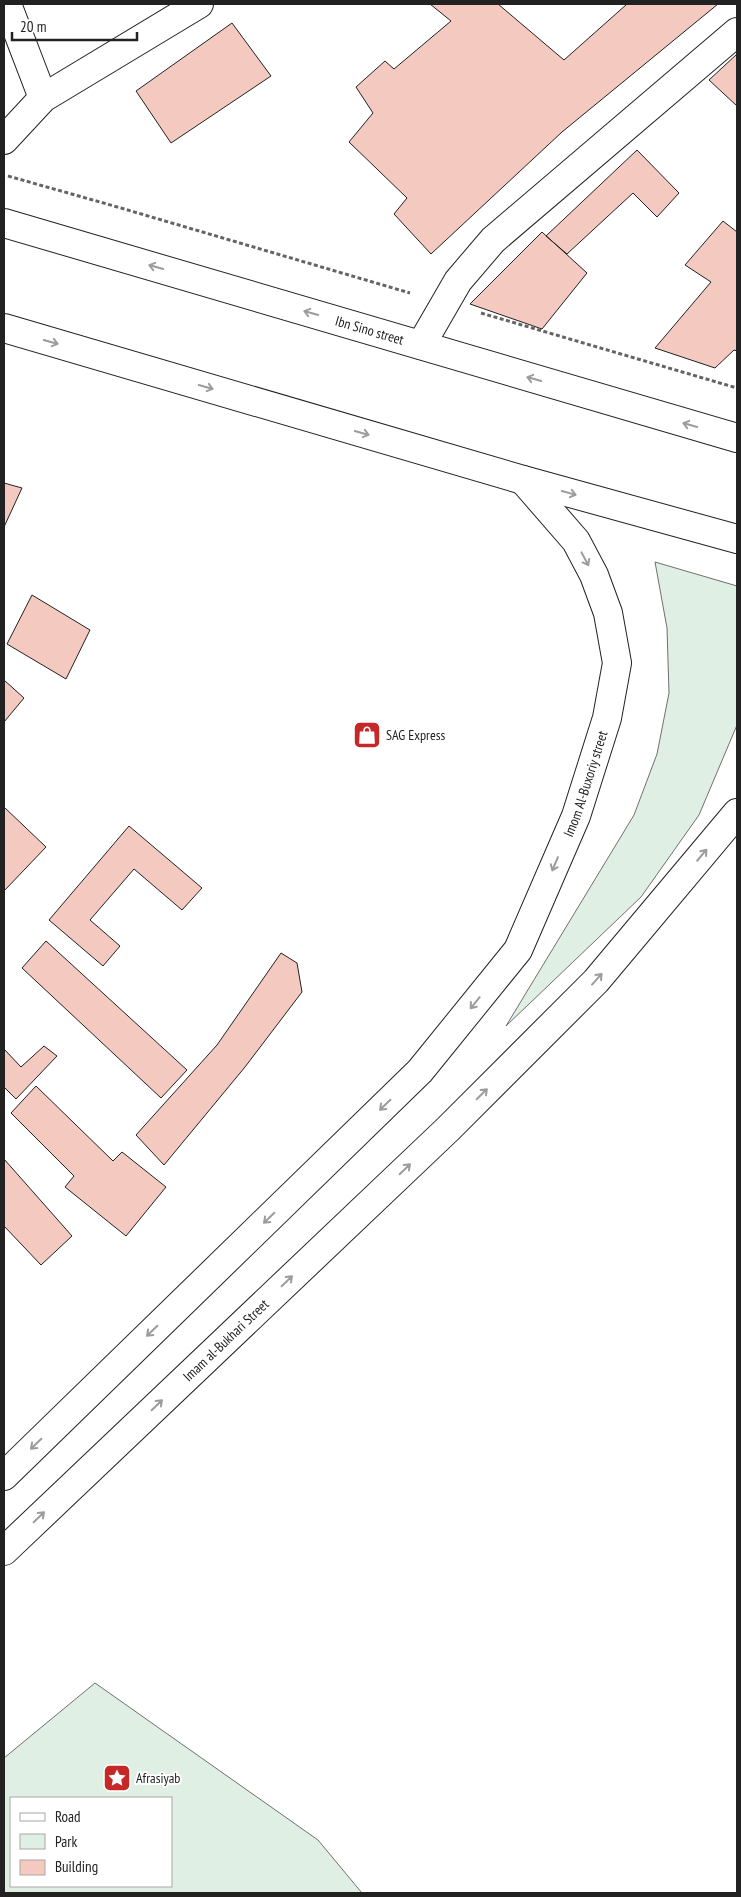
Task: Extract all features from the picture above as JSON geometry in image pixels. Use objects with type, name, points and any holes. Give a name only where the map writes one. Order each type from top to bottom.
[{"type":"main road","points":[[7,4],[43,98]]},
{"type":"main road","points":[[5,138],[43,98],[199,4]]},
{"type":"main road","points":[[421,345],[458,281],[493,240],[737,32]]},
{"type":"main road","name":"Ibn Sino street","points":[[4,223],[737,438]]},
{"type":"main road","points":[[4,328],[523,480],[737,539]]},
{"type":"main road","name":"Imom Al-Buxoriy street","points":[[4,1476],[420,1071],[518,950],[576,816],[607,718],[617,663],[608,613],[594,575],[576,541],[523,480]]},
{"type":"main road","name":"Imam al-Bukhari Street","points":[[4,1551],[448,1129],[596,981],[737,814]]},
{"type":"path","points":[[4,175],[737,388]]},
{"type":"green space","points":[[655,562],[737,586],[737,725],[699,815],[641,897],[506,1026],[634,815],[657,754],[669,693],[667,628]]},
{"type":"green space","name":"Afrasiyab","points":[[95,1683],[318,1840],[362,1893],[4,1893],[4,1758]]},
{"type":"building","points":[[430,4],[498,4],[564,60],[627,4],[718,4],[562,132],[431,254],[394,214],[407,198],[349,142],[373,113],[356,87],[385,61],[394,69],[451,21]]},
{"type":"building","points":[[232,23],[271,76],[171,143],[136,91]]},
{"type":"building","points":[[737,54],[737,106],[709,80]]},
{"type":"building","points":[[637,150],[679,193],[657,217],[633,193],[567,254],[546,236]]},
{"type":"building","points":[[723,221],[737,232],[737,351],[734,350],[715,368],[655,348],[711,282],[685,265]]},
{"type":"building","points":[[542,232],[587,273],[542,329],[470,304]]},
{"type":"building","points":[[4,483],[22,488],[4,527]]},
{"type":"building","points":[[32,595],[90,630],[66,679],[7,644]]},
{"type":"building","points":[[4,680],[24,698],[4,722]]},
{"type":"building","points":[[4,807],[46,847],[4,891]]},
{"type":"building","points":[[129,826],[202,888],[182,910],[134,869],[90,920],[120,946],[103,966],[49,920]]},
{"type":"building","points":[[46,941],[187,1070],[161,1098],[22,968]]},
{"type":"building","points":[[281,953],[297,963],[302,992],[245,1067],[164,1165],[136,1135],[217,1045]]},
{"type":"building","points":[[44,1046],[57,1056],[16,1099],[4,1087],[4,1049],[21,1067]]},
{"type":"building","points":[[36,1086],[113,1161],[122,1152],[166,1187],[126,1236],[65,1187],[74,1176],[11,1113]]},
{"type":"building","points":[[4,1159],[72,1236],[41,1265],[4,1226]]},
{"type":"place","name":"SAG Express","points":[[367,735]]},
{"type":"place","name":"Afrasiyab","points":[[117,1778]]}]
